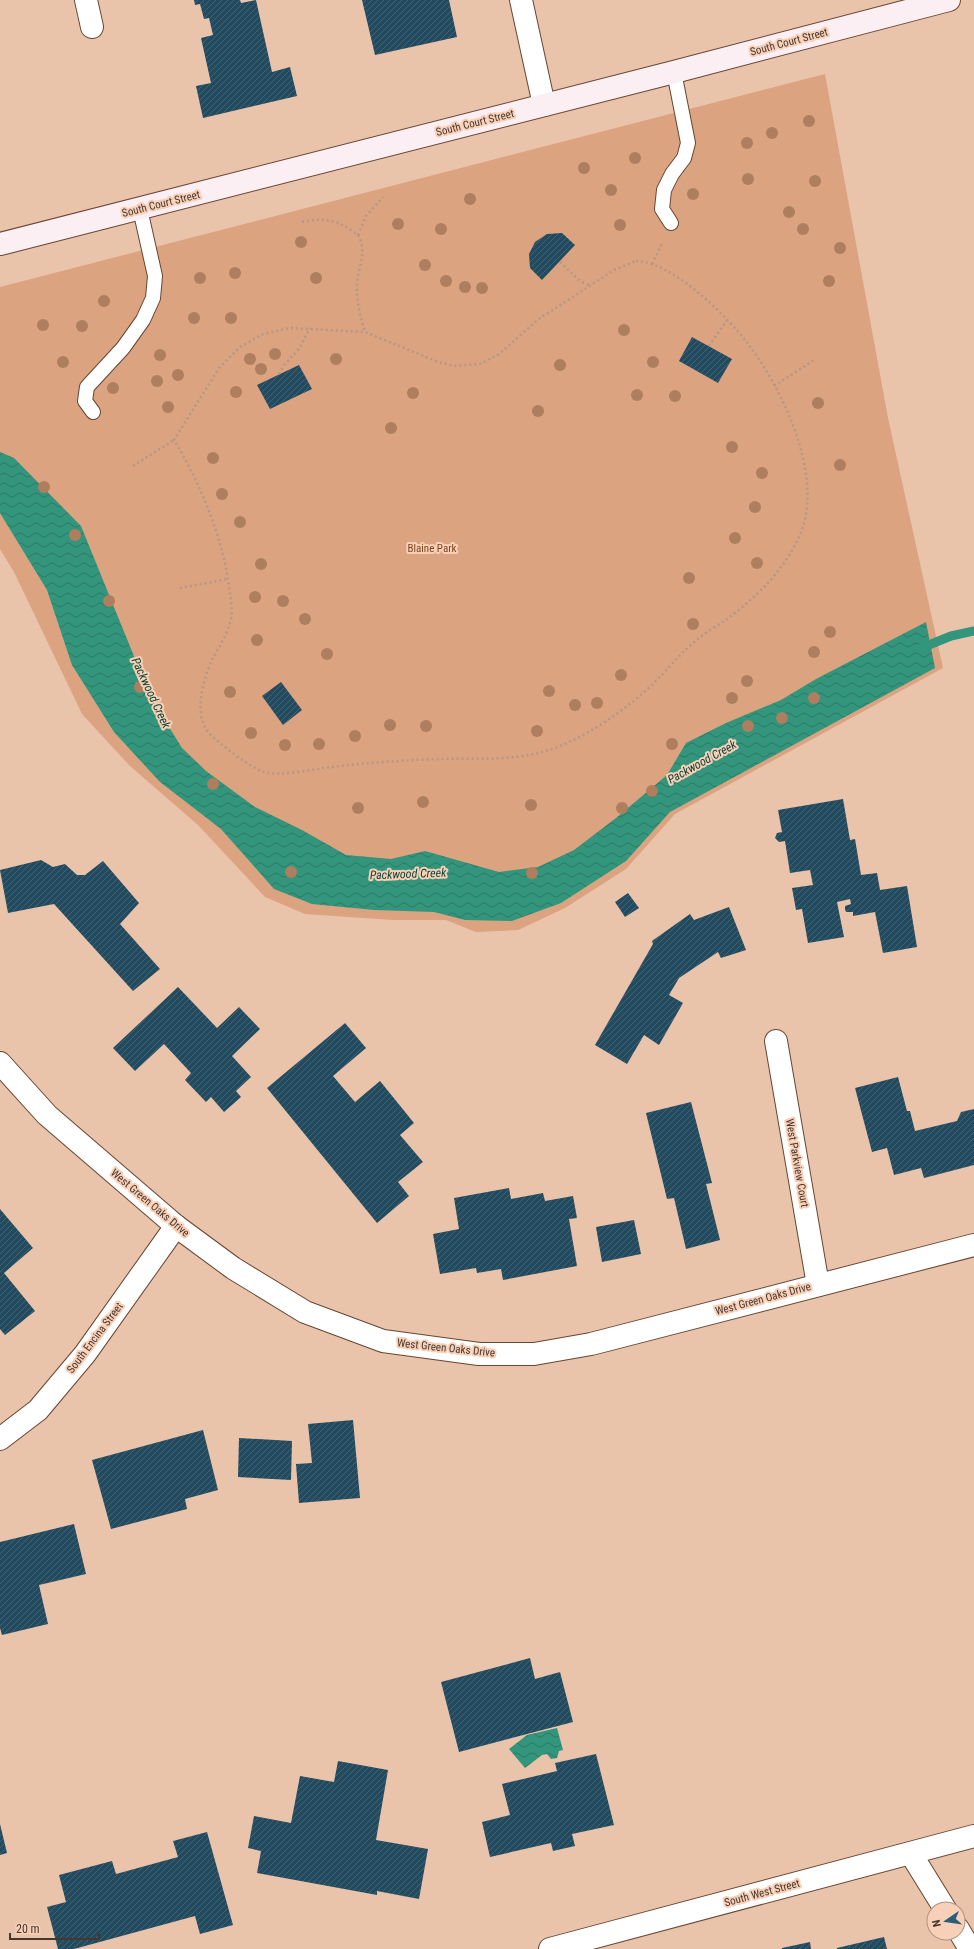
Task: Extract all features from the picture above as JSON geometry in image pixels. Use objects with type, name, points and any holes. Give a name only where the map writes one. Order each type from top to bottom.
[{"type":"street","points":[[86,0],[92,27]]},
{"type":"street","points":[[521,0],[544,105]]},
{"type":"street","name":"South Court Street","points":[[0,244],[674,72],[949,0]]},
{"type":"street","name":"West Parkview Court","points":[[776,1041],[818,1285]]},
{"type":"street","name":"West Green Oaks Drive","points":[[0,1062],[47,1115],[176,1226],[233,1268],[305,1312],[383,1341],[479,1354],[534,1354],[591,1344],[974,1245]]},
{"type":"street","name":"South Encina Street","points":[[0,1439],[38,1410],[85,1354],[176,1226]]},
{"type":"street","name":"South West Street","points":[[550,1949],[974,1836]]},
{"type":"street","points":[[911,1854],[940,1901]]},
{"type":"lane","points":[[671,223],[662,209],[664,190],[672,174],[684,158],[688,143],[674,72]]},
{"type":"lane","points":[[94,412],[85,401],[87,387],[123,348],[142,320],[153,298],[155,276],[140,209]]},
{"type":"path","points":[[358,235],[368,212],[383,197]]},
{"type":"path","points":[[302,222],[315,219],[342,223],[358,235],[363,251],[357,282],[358,297],[365,332]]},
{"type":"path","points":[[133,466],[174,440],[218,368],[240,347],[252,339],[275,330],[290,328],[365,332],[438,362],[454,366],[480,364],[499,354],[540,318],[626,264],[636,261],[647,261],[678,278],[701,295],[727,320],[756,355],[774,386],[799,443],[806,474],[808,494],[806,514],[802,531],[795,545],[768,583],[728,619],[694,642],[634,700],[588,732],[551,750],[529,756],[498,759],[460,758],[368,763],[274,774],[255,769],[207,731],[201,712],[206,676],[232,617],[228,579],[209,508],[187,461],[174,440]]},
{"type":"path","points":[[560,262],[580,281],[592,286]]},
{"type":"path","points":[[709,346],[727,320]]},
{"type":"path","points":[[279,374],[284,365],[299,349],[310,328]]},
{"type":"path","points":[[774,386],[814,360]]},
{"type":"path","points":[[180,588],[228,579]]},
{"type":"green space","name":"Blaine Park","points":[[825,74],[888,418],[943,668],[675,814],[626,869],[565,908],[518,930],[476,932],[446,920],[393,920],[305,914],[265,897],[198,825],[130,766],[82,714],[14,572],[0,549],[0,287]]},
{"type":"water","points":[[0,452],[14,458],[81,526],[151,698],[182,748],[206,771],[255,807],[302,830],[346,855],[391,859],[425,851],[499,872],[538,867],[574,850],[616,818],[667,775],[686,743],[726,723],[781,700],[816,679],[926,622],[935,668],[670,812],[626,861],[561,903],[512,921],[465,920],[434,912],[374,910],[312,904],[274,889],[221,829],[160,782],[114,732],[72,665],[47,590],[0,513]]},
{"type":"water","points":[[557,1728],[563,1750],[559,1751],[557,1758],[551,1759],[547,1754],[542,1755],[525,1768],[509,1749],[527,1735]]},
{"type":"building","points":[[194,0],[240,0],[241,3],[256,0],[272,72],[290,67],[297,96],[203,118],[196,86],[211,83],[201,38],[213,35],[209,18],[204,19],[200,4],[195,5]]},
{"type":"building","points":[[362,0],[449,0],[457,37],[375,55]]},
{"type":"building","points":[[562,233],[575,245],[542,280],[530,268],[529,254],[535,242],[547,234]]},
{"type":"building","points":[[692,337],[732,359],[718,383],[679,361]]},
{"type":"building","points":[[299,365],[312,389],[270,409],[257,385]]},
{"type":"building","points":[[281,682],[302,710],[283,725],[262,696]]},
{"type":"building","points":[[843,799],[850,840],[855,839],[861,875],[877,873],[880,890],[907,886],[917,947],[883,953],[875,912],[853,916],[853,912],[846,912],[845,909],[845,906],[851,904],[850,899],[837,902],[844,937],[808,943],[802,909],[796,910],[792,888],[813,885],[810,870],[790,873],[785,841],[779,842],[775,838],[777,833],[782,832],[778,810]]},
{"type":"building","points":[[41,860],[53,867],[65,864],[77,875],[85,875],[103,861],[139,903],[120,924],[160,969],[133,991],[54,904],[8,913],[0,870]]},
{"type":"building","points":[[628,893],[639,908],[625,917],[615,902]]},
{"type":"building","points":[[729,907],[746,950],[721,958],[718,952],[679,978],[669,995],[683,1003],[659,1045],[644,1035],[627,1064],[595,1045],[653,944],[652,941],[690,914],[694,920]]},
{"type":"building","points":[[178,987],[217,1028],[239,1007],[260,1029],[232,1056],[251,1077],[236,1091],[241,1097],[224,1112],[211,1097],[206,1102],[185,1080],[191,1073],[164,1044],[135,1071],[113,1048]]},
{"type":"building","points":[[345,1023],[366,1048],[333,1076],[355,1102],[380,1081],[414,1123],[400,1135],[423,1162],[398,1182],[409,1196],[377,1223],[267,1088]]},
{"type":"building","points":[[898,1077],[907,1111],[910,1111],[915,1131],[957,1121],[961,1112],[974,1109],[974,1165],[924,1178],[921,1168],[894,1175],[887,1148],[872,1152],[855,1088]]},
{"type":"building","points":[[691,1102],[712,1183],[706,1184],[720,1240],[686,1249],[674,1198],[667,1199],[646,1113]]},
{"type":"building","points":[[509,1188],[511,1199],[543,1193],[545,1201],[573,1196],[577,1218],[569,1219],[577,1266],[503,1280],[501,1269],[477,1273],[476,1268],[440,1274],[433,1234],[459,1229],[454,1198]]},
{"type":"building","points":[[0,1209],[33,1248],[4,1273],[35,1311],[5,1335],[0,1329]]},
{"type":"building","points":[[634,1220],[641,1254],[602,1262],[596,1227]]},
{"type":"building","points":[[353,1420],[360,1498],[299,1503],[296,1464],[312,1463],[308,1424]]},
{"type":"building","points":[[203,1430],[218,1490],[185,1499],[187,1509],[111,1529],[92,1460]]},
{"type":"building","points":[[239,1438],[292,1441],[291,1480],[238,1477]]},
{"type":"building","points":[[74,1524],[86,1574],[39,1585],[48,1624],[2,1635],[0,1628],[0,1542]]},
{"type":"building","points":[[530,1658],[535,1679],[560,1672],[573,1722],[459,1752],[441,1682]]},
{"type":"building","points":[[596,1754],[614,1825],[572,1834],[575,1846],[553,1851],[551,1843],[490,1857],[482,1822],[510,1815],[502,1784],[557,1771],[555,1763]]},
{"type":"building","points":[[338,1761],[388,1770],[376,1840],[428,1849],[419,1899],[377,1891],[377,1895],[257,1873],[261,1851],[248,1848],[254,1816],[291,1823],[300,1776],[334,1782]]},
{"type":"building","points":[[0,1824],[7,1853],[0,1855]]},
{"type":"building","points":[[207,1832],[233,1925],[200,1934],[195,1916],[74,1949],[58,1949],[47,1907],[66,1902],[59,1875],[112,1861],[116,1874],[178,1857],[173,1841]]},
{"type":"building","points":[[884,1937],[887,1949],[837,1949],[837,1948]]},
{"type":"building","points":[[810,1942],[811,1949],[782,1949],[782,1948]]},
{"type":"waterway","name":"Packwood Creek","points":[[919,649],[951,636],[974,631]]}]
